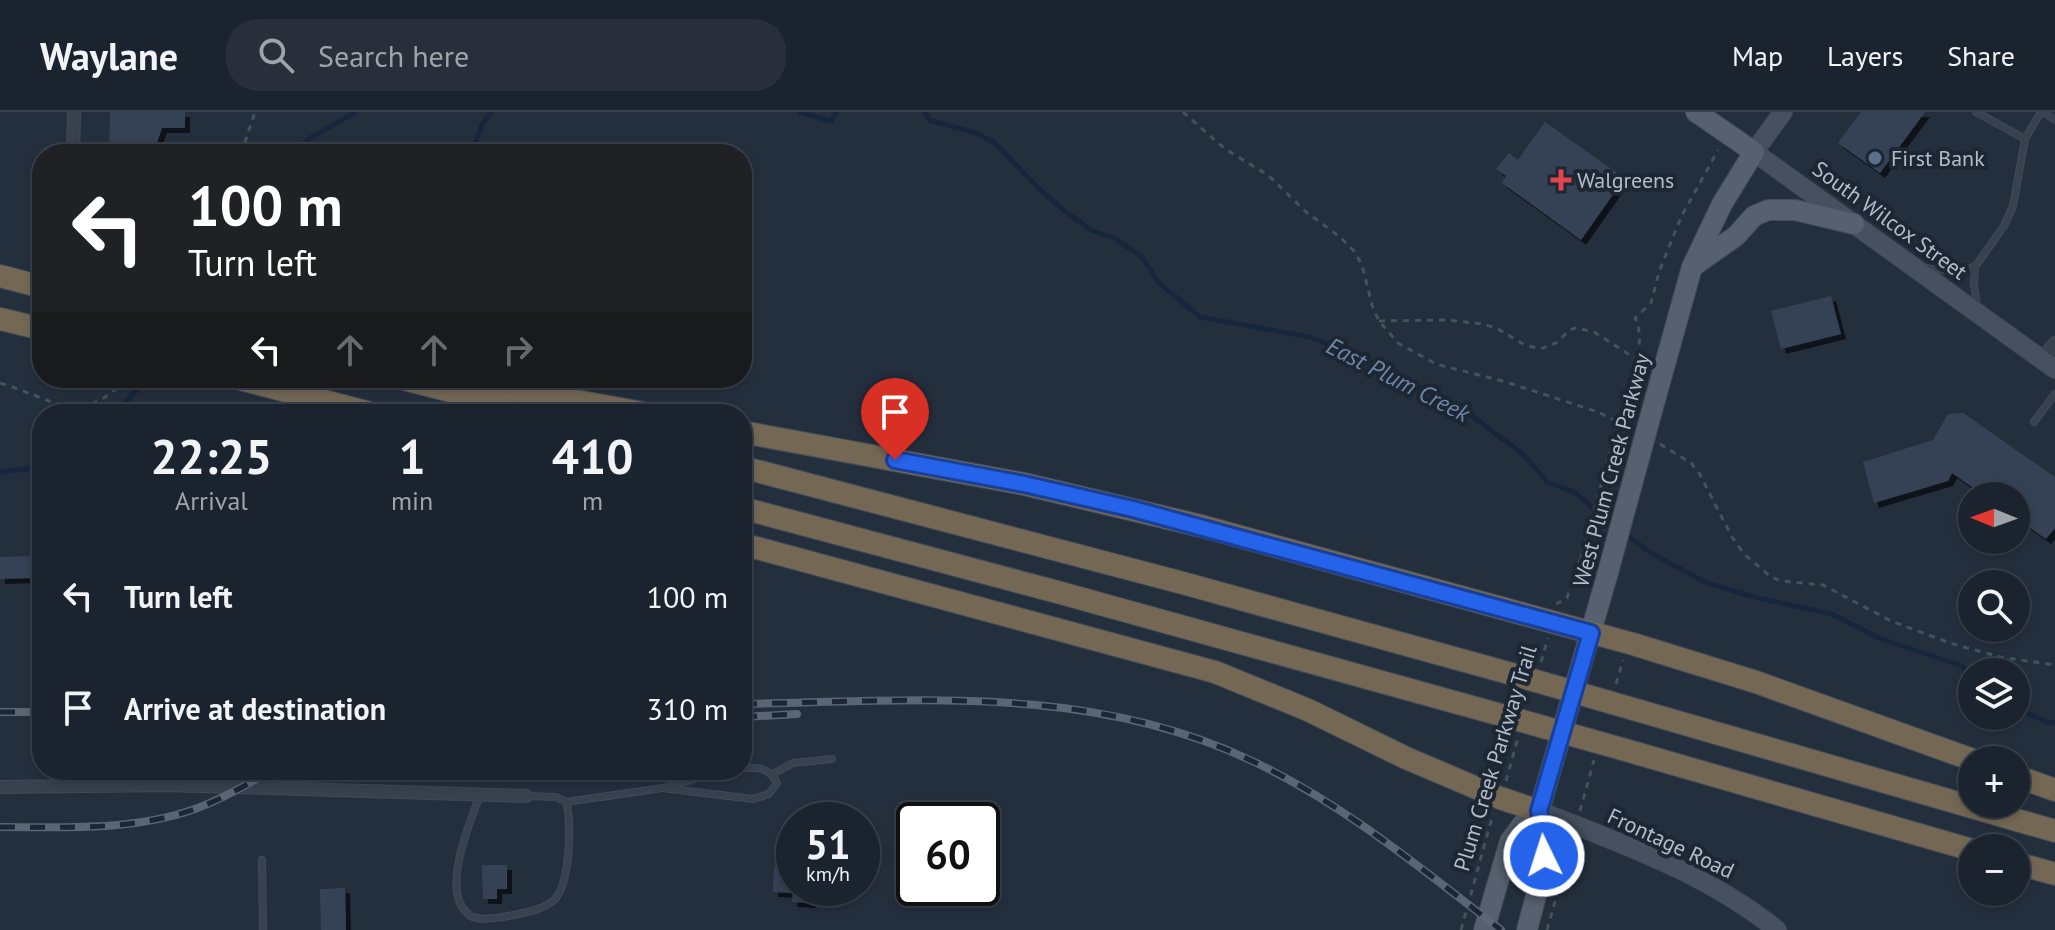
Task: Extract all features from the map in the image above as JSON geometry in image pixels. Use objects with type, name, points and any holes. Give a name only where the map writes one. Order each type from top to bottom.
[{"type":"highway","points":[[0,276],[32,284]]},
{"type":"highway","points":[[0,319],[32,327]]},
{"type":"highway","points":[[278,388],[337,404]]},
{"type":"highway","points":[[439,388],[501,404]]},
{"type":"highway","points":[[505,388],[593,404]]},
{"type":"highway","points":[[752,434],[1024,484],[1133,509],[1591,633],[1756,682],[1958,755]]},
{"type":"highway","points":[[752,470],[1512,674],[2055,831]]},
{"type":"highway","points":[[752,511],[1501,715],[1958,846]]},
{"type":"highway","points":[[752,547],[1215,672],[1296,704],[1406,758],[1539,811]]},
{"type":"highway","points":[[2030,781],[2055,790]]},
{"type":"highway","points":[[2030,867],[2055,874]]},
{"type":"main road","name":"South Wilcox Street","points":[[1696,112],[2048,364]]},
{"type":"main road","points":[[1754,152],[1783,112]]},
{"type":"main road","name":"West Plum Creek Parkway","points":[[1527,930],[1544,856],[1544,833],[1539,811],[1692,267],[1722,204],[1754,152]]},
{"type":"main road","points":[[1692,267],[1736,236],[1754,216],[1768,210],[1795,210],[1854,224]]},
{"type":"main road","name":"West Plum Creek Parkway","points":[[1484,930],[1510,841],[1522,825],[1539,811]]},
{"type":"main road","name":"Frontage Road","points":[[1539,811],[1693,877],[1744,906],[1777,930]]},
{"type":"street","points":[[73,112],[73,144]]},
{"type":"street","points":[[2048,364],[2055,343]]},
{"type":"street","points":[[0,787],[169,785],[526,796]]},
{"type":"lane","points":[[1976,112],[2025,139]]},
{"type":"lane","points":[[1978,313],[1975,267],[2004,226],[2013,206],[2025,139],[2042,112],[2055,120]]},
{"type":"lane","points":[[1912,266],[1951,271],[1975,267]]},
{"type":"lane","points":[[2034,422],[2055,394]]},
{"type":"lane","points":[[773,774],[793,763],[832,759]]},
{"type":"lane","points":[[663,788],[753,799],[769,794],[777,783],[773,774],[759,767],[752,767]]},
{"type":"lane","points":[[77,787],[78,780]]},
{"type":"lane","points":[[526,796],[556,797],[566,802],[663,788],[691,780]]},
{"type":"lane","points":[[480,795],[467,830],[456,876],[458,899],[467,914],[479,919],[523,914],[555,899],[567,859],[570,824],[566,802]]},
{"type":"lane","points":[[262,860],[263,930]]},
{"type":"path","points":[[244,144],[255,112]]},
{"type":"path","points":[[1183,112],[1211,139],[1268,175],[1305,211],[1354,251],[1362,265],[1379,321],[1398,343],[1436,364],[1547,395],[1598,412],[1637,431]]},
{"type":"path","points":[[1379,321],[1446,320],[1483,324],[1525,345],[1541,349],[1558,342],[1569,330],[1585,328],[1636,359],[1640,326],[1635,318],[1651,303],[1659,272],[1681,217],[1721,144]]},
{"type":"path","name":"Plum Creek Parkway Trail","points":[[1541,662],[1555,605],[1567,598],[1581,557],[1636,359]]},
{"type":"path","points":[[0,383],[66,404]]},
{"type":"path","points":[[93,404],[100,402],[116,388]]},
{"type":"path","points":[[1651,439],[1691,463],[1732,537],[1744,554],[1771,577],[1781,581],[1823,585],[1891,621],[1950,643],[2000,657],[2055,665]]},
{"type":"path","name":"Plum Creek Parkway Trail","points":[[1461,930],[1489,826],[1520,733]]},
{"type":"building","points":[[110,112],[185,112],[185,128],[162,128],[156,144],[109,144]]},
{"type":"building","name":"First Bank","points":[[1861,112],[1925,112],[1880,173],[1838,143]]},
{"type":"building","name":"Walgreens","points":[[1545,122],[1617,173],[1619,186],[1581,240],[1502,183],[1506,176],[1496,169],[1509,153],[1518,160]]},
{"type":"building","points":[[1831,296],[1841,334],[1781,349],[1771,311]]},
{"type":"building","points":[[1963,413],[2055,477],[2055,528],[2046,539],[2030,528],[2030,482],[1965,482],[1952,473],[1948,481],[1874,503],[1863,462],[1933,440],[1948,414]]},
{"type":"building","points":[[32,556],[32,578],[0,579],[0,557]]},
{"type":"building","points":[[482,865],[507,865],[507,889],[497,889],[497,899],[483,899]]},
{"type":"building","points":[[774,867],[776,867],[776,892],[773,892]]},
{"type":"building","points":[[345,888],[346,930],[321,930],[320,889]]},
{"type":"waterway","points":[[304,144],[356,112]]},
{"type":"waterway","name":"East Plum Creek","points":[[475,144],[491,112]]},
{"type":"waterway","name":"East Plum Creek","points":[[800,112],[831,121],[836,112]]},
{"type":"waterway","name":"East Plum Creek","points":[[925,112],[929,120],[976,133],[995,143],[1066,212],[1091,230],[1114,238],[1142,257],[1158,282],[1200,317],[1310,337],[1356,355],[1461,408],[1523,454],[1547,482],[1574,492],[1614,525]]},
{"type":"waterway","name":"East Plum Creek","points":[[124,404],[138,388]]},
{"type":"waterway","name":"East Plum Creek","points":[[0,472],[32,468]]},
{"type":"waterway","name":"East Plum Creek","points":[[1625,534],[1654,555],[1707,583],[1832,614],[1879,638],[1958,665]]},
{"type":"waterway","name":"East Plum Creek","points":[[2030,714],[2055,723]]},
{"type":"railway","points":[[752,704],[936,700],[1000,702],[1064,708],[1127,719],[1189,736],[1250,760],[1349,816],[1501,930]]},
{"type":"railway","points":[[0,712],[32,712]]},
{"type":"railway","points":[[752,716],[797,714]]},
{"type":"railway","points":[[0,827],[99,826],[148,821],[195,809],[254,780]]},
{"type":"place","name":"First Bank","points":[[1875,158]]},
{"type":"place","name":"Walgreens","points":[[1561,180]]},
{"type":"route","points":[[895,460],[1024,484],[1133,509],[1591,633],[1539,811],[1543,821],[1544,856]]}]
